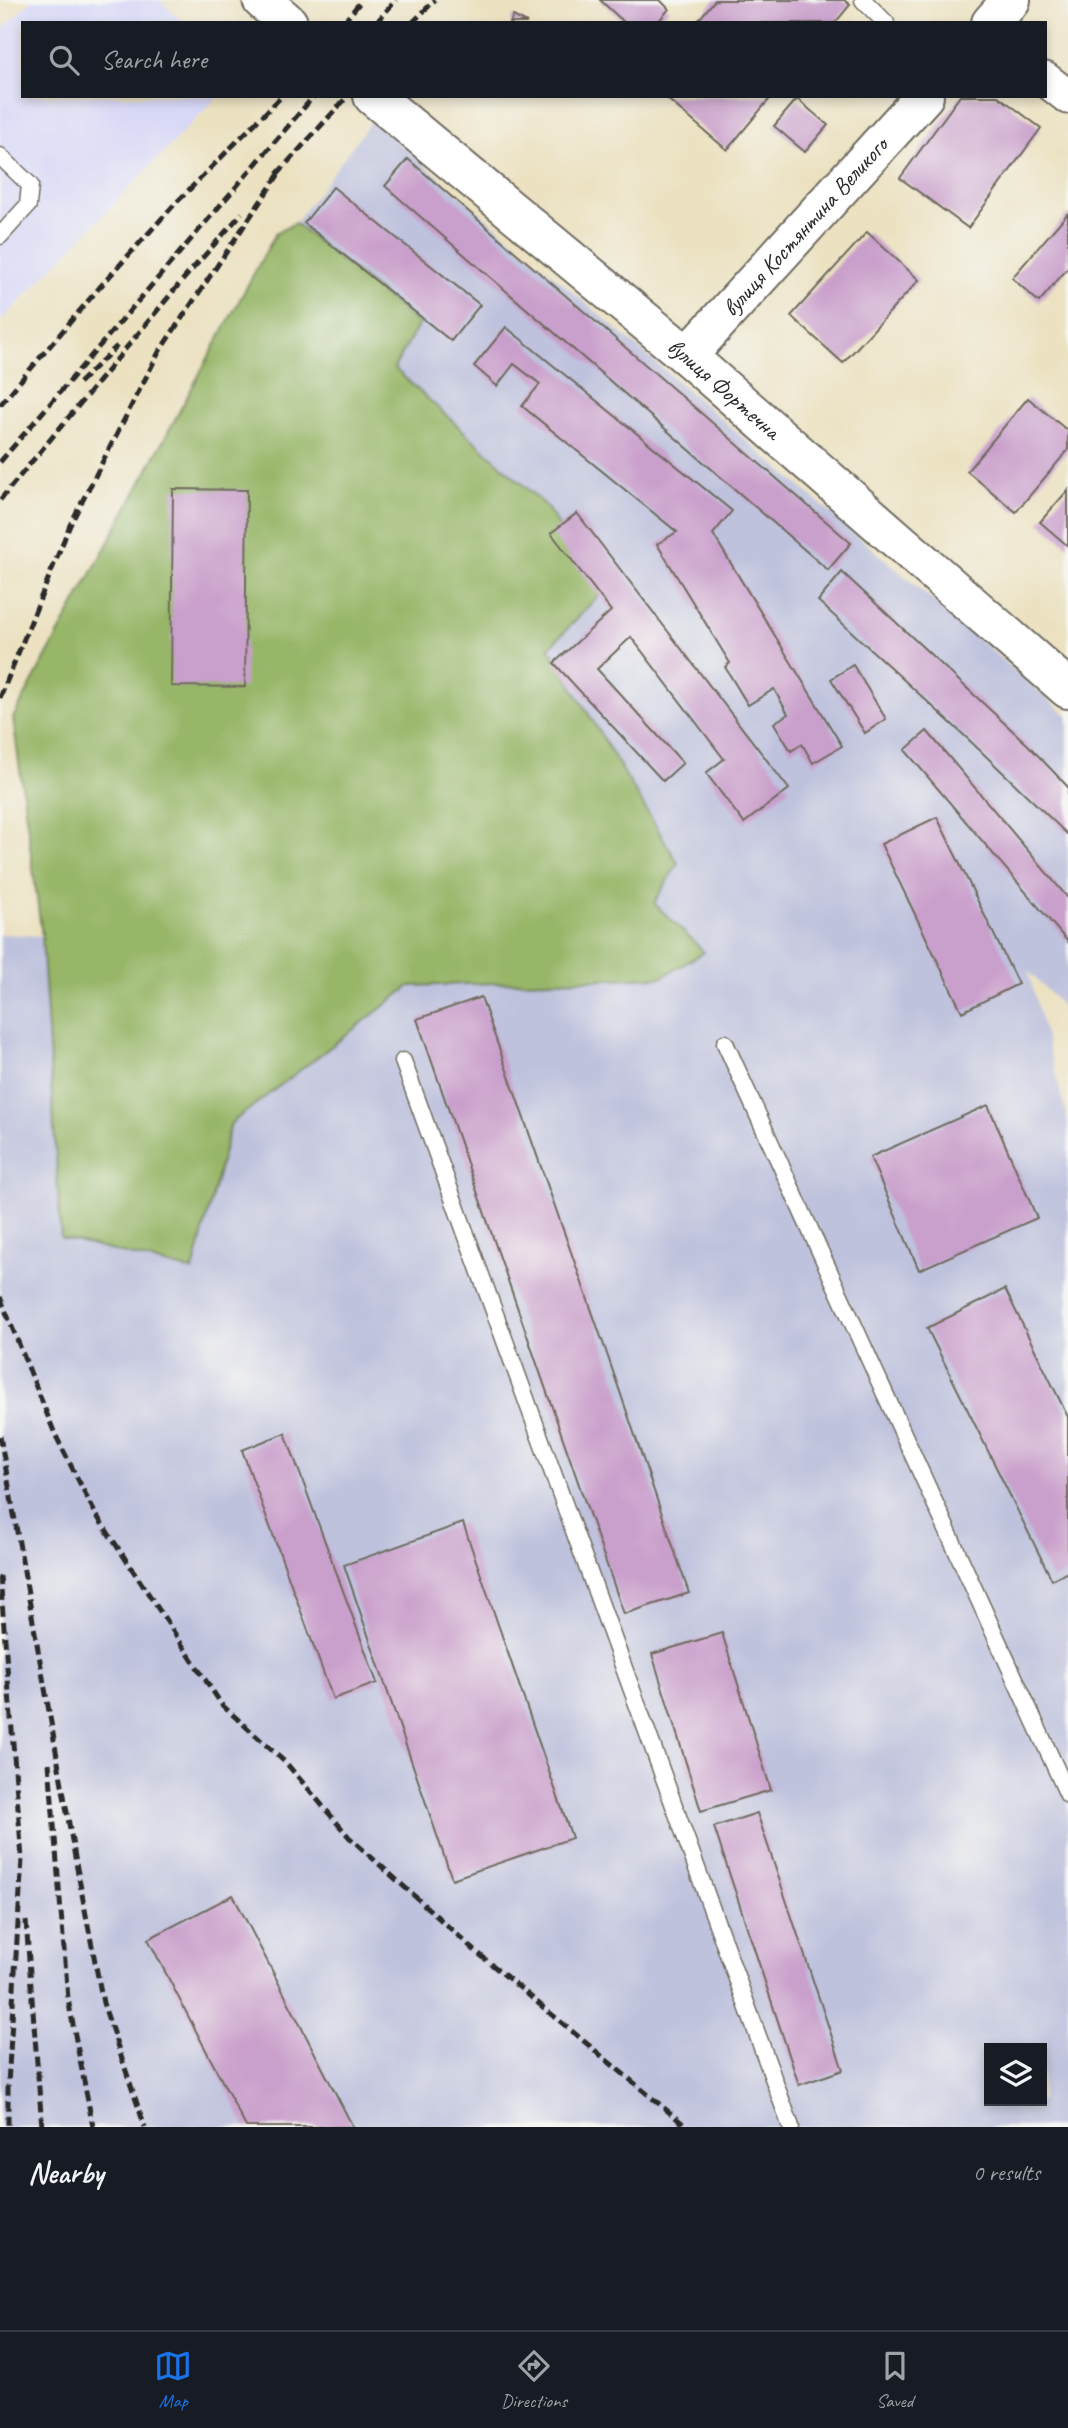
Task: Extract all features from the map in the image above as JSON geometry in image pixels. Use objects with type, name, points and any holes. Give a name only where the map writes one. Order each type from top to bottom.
[{"type":"street","points":[[262,0],[286,21]]},
{"type":"street","points":[[993,21],[1012,0]]},
{"type":"street","points":[[1047,81],[1068,97]]},
{"type":"street","name":"вулиця Фортечна","points":[[375,98],[687,356],[1068,689]]},
{"type":"street","name":"вулиця Костянтина Великого","points":[[687,356],[921,98]]},
{"type":"lane","points":[[863,0],[884,21]]},
{"type":"lane","points":[[0,156],[30,185],[28,205],[0,236]]},
{"type":"lane","points":[[726,1043],[1068,1795]]},
{"type":"lane","points":[[404,1061],[791,2127]]},
{"type":"shaded area","points":[[32,0],[159,0],[183,21],[21,21],[21,98],[216,98],[0,322],[0,32]]},
{"type":"shaded area","points":[[372,120],[1068,716],[1068,1012],[1028,971],[1068,1121],[1068,2127],[0,2127],[0,934],[42,936],[61,1238],[193,1271],[231,1123],[410,986],[661,977],[654,903],[678,863],[549,647],[602,592],[545,505],[394,368],[419,323],[295,223]]},
{"type":"green space","points":[[295,223],[419,324],[394,368],[545,505],[602,592],[549,648],[678,863],[654,903],[704,952],[662,977],[410,986],[231,1123],[193,1271],[61,1238],[42,936],[13,718],[276,233]]},
{"type":"building","points":[[600,0],[660,0],[669,9],[659,21],[623,21]]},
{"type":"building","points":[[715,0],[844,0],[850,5],[837,21],[698,21]]},
{"type":"building","points":[[666,98],[770,98],[727,150]]},
{"type":"building","points":[[959,98],[1001,98],[1041,128],[968,228],[900,178]]},
{"type":"building","points":[[797,99],[828,125],[805,152],[774,126]]},
{"type":"building","points":[[408,159],[851,543],[828,570],[385,186]]},
{"type":"building","points":[[333,187],[480,305],[451,341],[304,223]]},
{"type":"building","points":[[1068,213],[1068,268],[1039,302],[1012,278]]},
{"type":"building","points":[[867,232],[919,280],[843,363],[791,316]]},
{"type":"building","points":[[506,327],[732,511],[713,534],[842,746],[813,763],[802,744],[791,751],[774,723],[788,714],[774,689],[748,705],[725,667],[730,663],[657,544],[677,532],[522,406],[540,384],[514,364],[497,386],[474,366]]},
{"type":"building","points":[[1028,398],[1068,431],[1068,450],[1016,512],[967,471]]},
{"type":"building","points":[[173,489],[247,490],[245,687],[171,686]]},
{"type":"building","points":[[1068,490],[1068,546],[1040,522]]},
{"type":"building","points":[[577,513],[789,789],[744,823],[706,773],[724,759],[631,637],[597,669],[683,763],[663,781],[554,663],[611,611],[551,533]]},
{"type":"building","points":[[842,572],[1028,745],[1068,787],[1068,835],[818,601]]},
{"type":"building","points":[[853,665],[886,719],[865,733],[831,679]]},
{"type":"building","points":[[927,731],[1068,898],[1068,942],[905,750]]},
{"type":"building","points":[[937,817],[1018,984],[962,1012],[881,844]]},
{"type":"building","points":[[481,997],[689,1593],[624,1614],[417,1019]]},
{"type":"building","points":[[988,1105],[1037,1218],[919,1270],[870,1157]]},
{"type":"building","points":[[1005,1289],[1068,1417],[1068,1572],[1052,1580],[927,1328]]},
{"type":"building","points":[[285,1433],[377,1683],[333,1699],[242,1450]]},
{"type":"building","points":[[463,1523],[572,1838],[452,1879],[344,1565]]},
{"type":"building","points":[[722,1633],[771,1790],[701,1811],[652,1654]]},
{"type":"building","points":[[757,1813],[843,2070],[799,2085],[714,1827]]},
{"type":"building","points":[[233,1895],[353,2127],[246,2127],[148,1939]]},
{"type":"railway","points":[[345,21],[362,0]]},
{"type":"railway","points":[[378,21],[396,0]]},
{"type":"railway","points":[[414,21],[435,0]]},
{"type":"railway","points":[[0,405],[173,206],[280,98]]},
{"type":"railway","points":[[0,462],[312,98]]},
{"type":"railway","points":[[277,174],[346,98]]},
{"type":"railway","points":[[0,698],[70,525],[159,352],[283,168]]},
{"type":"railway","points":[[0,500],[181,282],[242,213]]},
{"type":"railway","points":[[79,383],[117,346]]},
{"type":"railway","points":[[0,1297],[55,1434],[95,1513],[222,1705],[287,1764],[349,1837],[472,1948],[687,2127]]},
{"type":"railway","points":[[0,1436],[103,2003],[145,2127]]},
{"type":"railway","points":[[0,1576],[22,1859],[8,2084],[8,2127]]},
{"type":"railway","points":[[49,1763],[68,1999],[93,2127]]},
{"type":"railway","points":[[26,1921],[42,2127]]}]
